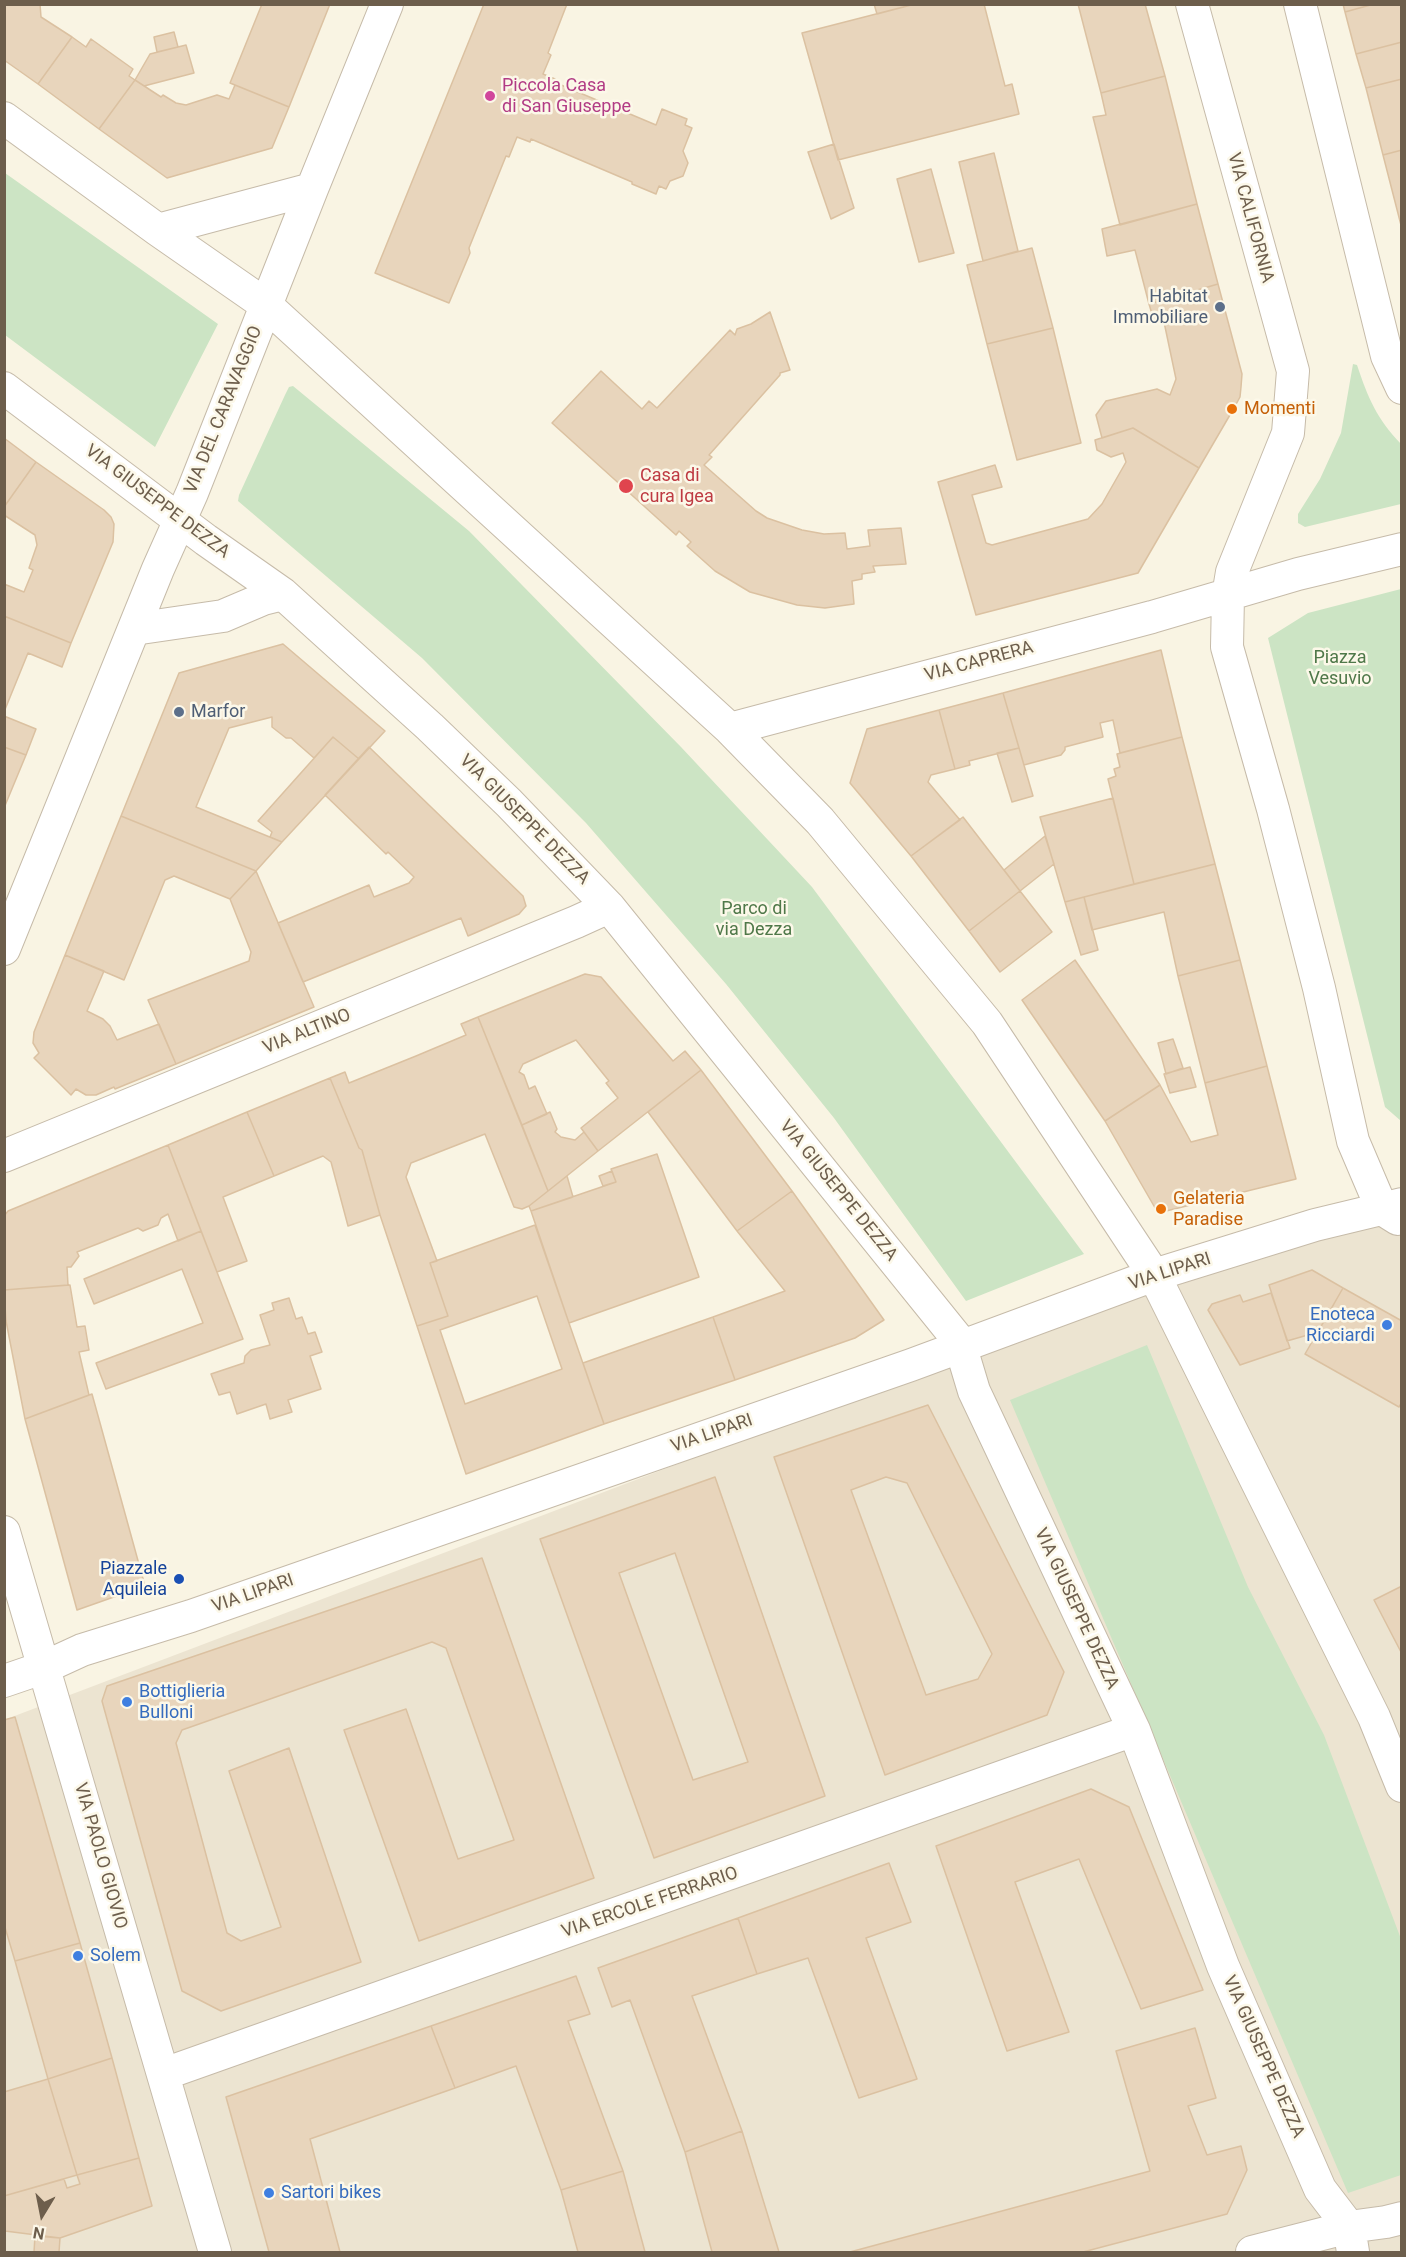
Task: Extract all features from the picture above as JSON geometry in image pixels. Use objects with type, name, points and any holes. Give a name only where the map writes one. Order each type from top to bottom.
[{"type":"street","name":"VIA DEL CARAVAGGIO","points":[[4,949],[180,520],[387,4]]},
{"type":"street","name":"VIA CALIFORNIA","points":[[1192,4],[1293,371],[1288,433],[1240,549],[1232,572],[1228,596]]},
{"type":"street","points":[[1300,4],[1387,356],[1401,388]]},
{"type":"street","points":[[4,118],[266,305],[730,729],[820,821],[987,1023],[1154,1275],[1374,1717],[1401,1786]]},
{"type":"street","points":[[158,230],[312,189]]},
{"type":"street","name":"VIA GIUSEPPE DEZZA","points":[[4,388],[206,540],[283,594],[430,727],[509,803],[609,907],[956,1337],[974,1391],[1134,1730],[1223,1966],[1320,2189],[1351,2240]]},
{"type":"street","points":[[1395,1211],[1353,1141],[1316,978],[1273,809],[1227,647],[1228,596],[1298,574],[1401,549]]},
{"type":"street","points":[[134,629],[223,616],[263,599],[283,594]]},
{"type":"street","name":"VIA CAPRERA","points":[[730,729],[1228,596]]},
{"type":"street","name":"VIA ALTINO","points":[[4,1156],[609,907]]},
{"type":"street","name":"VIA LIPARI","points":[[45,1667],[82,1650],[191,1616],[960,1347],[1154,1275],[1315,1226],[1395,1211]]},
{"type":"street","points":[[4,1532],[45,1667],[4,1681]]},
{"type":"street","name":"VIA PAOLO GIOVIO","points":[[45,1667],[215,2253]]},
{"type":"street","name":"VIA ERCOLE FERRARIO","points":[[164,2074],[1134,1730]]},
{"type":"street","points":[[1252,2253],[1351,2240],[1386,2222],[1401,2218]]},
{"type":"shaded area","points":[[1401,1207],[1401,2252],[5,2252],[4,1720],[954,1359]]},
{"type":"green space","points":[[5,173],[218,324],[155,447],[5,335]]},
{"type":"green space","points":[[1353,364],[1357,365],[1369,398],[1379,417],[1401,444],[1401,504],[1305,527],[1298,523],[1298,514],[1320,479],[1341,433]]},
{"type":"green space","name":"Parco di via Dezza","points":[[293,386],[469,531],[681,747],[812,887],[1084,1254],[966,1301],[834,1118],[726,984],[586,823],[422,658],[238,501],[285,395],[289,387]]},
{"type":"green space","name":"Piazza Vesuvio","points":[[1402,589],[1401,1121],[1385,1107],[1268,638],[1308,613]]},
{"type":"green space","points":[[1147,1345],[1248,1587],[1324,1735],[1401,1939],[1401,2175],[1348,2193],[1010,1400]]},
{"type":"building","points":[[4,4],[40,4],[41,17],[72,37],[38,84],[4,60]]},
{"type":"building","points":[[262,4],[330,4],[289,107],[230,83]]},
{"type":"building","points":[[484,4],[567,4],[548,53],[551,55],[543,74],[555,79],[554,82],[656,125],[662,109],[687,119],[685,125],[692,128],[683,151],[688,163],[683,176],[670,181],[666,189],[659,186],[656,194],[531,139],[530,142],[517,137],[509,157],[506,156],[449,303],[375,273]]},
{"type":"building","points":[[874,4],[915,4],[877,14]]},
{"type":"building","points":[[915,4],[984,4],[1005,86],[1012,84],[1019,114],[838,160],[802,33]]},
{"type":"building","points":[[1078,4],[1145,4],[1165,76],[1101,93]]},
{"type":"building","points":[[1343,4],[1374,4],[1345,12]]},
{"type":"building","points":[[1374,4],[1402,4],[1402,42],[1356,54],[1345,12]]},
{"type":"building","points":[[174,32],[178,47],[157,52],[154,37]]},
{"type":"building","points":[[72,37],[86,47],[91,39],[133,69],[129,76],[135,80],[99,129],[38,84]]},
{"type":"building","points":[[1402,42],[1402,79],[1366,88],[1356,54]]},
{"type":"building","points":[[186,45],[194,73],[144,86],[135,80],[150,54]]},
{"type":"building","points":[[1165,76],[1197,204],[1120,225],[1093,117],[1106,115],[1101,93]]},
{"type":"building","points":[[1402,79],[1402,150],[1383,155],[1366,88]]},
{"type":"building","points":[[135,80],[161,97],[163,95],[176,103],[186,105],[217,95],[229,99],[235,85],[289,107],[272,148],[167,178],[99,129]]},
{"type":"building","points":[[834,144],[854,208],[831,219],[808,152]]},
{"type":"building","points":[[1402,150],[1402,229],[1383,155]]},
{"type":"building","points":[[994,153],[1018,251],[983,261],[959,162]]},
{"type":"building","points":[[931,169],[954,253],[919,262],[897,179]]},
{"type":"building","points":[[1197,204],[1218,284],[1149,304],[1135,250],[1107,256],[1102,229]]},
{"type":"building","points":[[1032,248],[1053,328],[987,344],[967,265]]},
{"type":"building","points":[[1218,284],[1242,374],[1240,397],[1199,468],[1133,428],[1102,438],[1096,415],[1106,401],[1157,389],[1170,395],[1176,379],[1164,322],[1155,324],[1149,304]]},
{"type":"building","points":[[770,312],[790,370],[780,373],[709,455],[712,457],[704,465],[767,518],[802,530],[824,534],[845,533],[847,549],[870,546],[868,530],[901,528],[906,564],[873,566],[875,572],[862,574],[862,579],[852,581],[854,604],[825,608],[797,605],[750,592],[715,571],[687,546],[691,542],[679,531],[676,535],[552,423],[601,371],[642,409],[649,401],[657,408],[730,330],[735,335],[737,329],[751,324]]},
{"type":"building","points":[[1053,328],[1081,443],[1017,460],[987,344]]},
{"type":"building","points":[[1133,428],[1199,468],[1138,573],[976,615],[938,482],[995,465],[1002,487],[972,495],[986,543],[992,545],[1088,519],[1102,504],[1126,462],[1123,453],[1111,457],[1097,450],[1095,440]]},
{"type":"building","points":[[4,438],[36,462],[4,507]]},
{"type":"building","points":[[36,462],[104,510],[114,524],[113,542],[71,643],[4,616],[4,584],[24,592],[33,570],[29,568],[37,545],[35,535],[4,515],[4,507]]},
{"type":"building","points":[[4,616],[71,643],[62,667],[28,653],[4,712]]},
{"type":"building","points":[[283,644],[385,731],[359,759],[333,737],[314,758],[291,738],[286,738],[272,727],[272,717],[229,728],[196,807],[282,842],[256,871],[121,816],[179,673]]},
{"type":"building","points":[[1161,650],[1182,737],[1120,753],[1113,720],[1100,723],[1103,737],[1065,747],[1061,755],[1024,765],[1003,693]]},
{"type":"building","points":[[1003,693],[1019,748],[969,761],[970,765],[955,769],[939,710]]},
{"type":"building","points":[[939,710],[955,769],[931,775],[928,782],[960,820],[911,856],[850,783],[867,729]]},
{"type":"building","points":[[4,716],[36,729],[26,755],[4,747]]},
{"type":"building","points":[[333,737],[359,759],[282,842],[270,837],[272,832],[258,821]]},
{"type":"building","points":[[1182,737],[1215,864],[1134,884],[1108,779],[1116,776],[1114,769],[1120,767],[1117,754]]},
{"type":"building","points":[[4,747],[26,755],[4,808]]},
{"type":"building","points":[[369,747],[523,896],[526,906],[519,914],[468,936],[461,918],[303,982],[278,923],[369,885],[374,897],[409,883],[414,877],[388,852],[386,854],[325,795]]},
{"type":"building","points":[[1019,748],[1033,796],[1012,802],[997,753]]},
{"type":"building","points":[[1113,798],[1134,884],[1065,902],[1040,817]]},
{"type":"building","points":[[121,816],[256,871],[230,899],[174,876],[165,880],[124,980],[65,955]]},
{"type":"building","points":[[963,817],[1020,891],[969,931],[911,856]]},
{"type":"building","points":[[1045,836],[1054,864],[1020,891],[1004,870]]},
{"type":"building","points":[[1215,864],[1240,960],[1178,976],[1164,912],[1092,930],[1084,897]]},
{"type":"building","points":[[256,871],[314,1007],[176,1064],[148,1000],[249,961],[251,952],[230,899]]},
{"type":"building","points":[[1020,891],[1052,932],[1000,972],[969,931]]},
{"type":"building","points":[[1084,897],[1098,950],[1081,955],[1065,902]]},
{"type":"building","points":[[65,955],[104,971],[87,1011],[103,1019],[110,1026],[117,1040],[159,1024],[176,1064],[96,1095],[86,1095],[76,1089],[71,1095],[34,1058],[39,1053],[33,1043],[34,1032]]},
{"type":"building","points":[[1075,960],[1160,1085],[1105,1121],[1022,1000]]},
{"type":"building","points":[[1240,960],[1267,1066],[1205,1083],[1178,976]]},
{"type":"building","points":[[585,974],[601,977],[673,1061],[685,1051],[701,1070],[598,1151],[581,1128],[618,1098],[606,1083],[609,1081],[576,1040],[523,1064],[519,1072],[524,1075],[529,1089],[535,1086],[547,1114],[522,1125],[478,1017]]},
{"type":"building","points":[[478,1017],[548,1191],[529,1206],[522,1209],[514,1207],[485,1134],[411,1163],[406,1177],[437,1261],[430,1263],[448,1316],[417,1326],[380,1215],[362,1150],[359,1148],[330,1078],[345,1072],[349,1083],[416,1056],[466,1035],[461,1024]]},
{"type":"building","points":[[1173,1039],[1183,1068],[1166,1074],[1158,1043]]},
{"type":"building","points":[[1267,1066],[1296,1179],[1158,1213],[1105,1121],[1160,1085],[1191,1142],[1218,1135],[1205,1083]]},
{"type":"building","points":[[1190,1067],[1196,1087],[1170,1093],[1164,1074]]},
{"type":"building","points":[[701,1070],[792,1191],[737,1231],[648,1112]]},
{"type":"building","points":[[330,1078],[359,1148],[362,1150],[380,1215],[348,1226],[331,1162],[323,1156],[274,1176],[247,1112]]},
{"type":"building","points":[[247,1112],[274,1176],[223,1197],[247,1261],[217,1272],[168,1145]]},
{"type":"building","points":[[550,1112],[557,1129],[555,1132],[561,1137],[575,1140],[584,1132],[598,1151],[548,1191],[522,1125]]},
{"type":"building","points":[[168,1145],[201,1231],[178,1241],[168,1214],[161,1218],[158,1225],[143,1231],[138,1228],[77,1252],[79,1256],[71,1267],[67,1267],[68,1285],[4,1290],[4,1216],[8,1211]]},
{"type":"building","points":[[657,1154],[699,1277],[569,1323],[531,1211],[616,1182],[611,1169]]},
{"type":"building","points":[[612,1171],[616,1182],[603,1186],[599,1176]]},
{"type":"building","points":[[567,1176],[573,1197],[531,1211],[529,1206]]},
{"type":"building","points":[[792,1191],[884,1320],[855,1338],[735,1380],[713,1317],[785,1291],[737,1231]]},
{"type":"building","points":[[535,1225],[604,1424],[466,1474],[417,1326],[448,1316],[430,1263]],"holes":[[[537,1296],[562,1369],[465,1404],[440,1330]]]},
{"type":"building","points":[[201,1231],[243,1339],[106,1389],[96,1363],[203,1323],[182,1269],[94,1304],[84,1279]]},
{"type":"building","points":[[1312,1270],[1343,1288],[1318,1332],[1287,1341],[1269,1285]]},
{"type":"building","points":[[70,1285],[77,1327],[85,1326],[89,1350],[79,1352],[89,1395],[25,1419],[6,1321],[4,1290]]},
{"type":"building","points":[[1343,1288],[1402,1321],[1402,1402],[1399,1407],[1305,1354]]},
{"type":"building","points":[[1271,1293],[1290,1348],[1240,1365],[1208,1310],[1212,1304],[1240,1295],[1243,1302]]},
{"type":"building","points":[[289,1298],[296,1319],[302,1317],[308,1334],[315,1332],[322,1352],[310,1356],[321,1389],[288,1400],[292,1412],[270,1419],[266,1404],[237,1414],[230,1392],[219,1395],[211,1374],[244,1363],[245,1356],[251,1350],[270,1345],[260,1315],[274,1310],[272,1303]]},
{"type":"building","points":[[713,1317],[735,1380],[604,1424],[583,1363]]},
{"type":"building","points":[[92,1394],[145,1586],[77,1610],[25,1419]]},
{"type":"building","points":[[928,1405],[1064,1672],[1047,1715],[885,1775],[774,1457]],"holes":[[[886,1477],[907,1483],[992,1654],[978,1679],[926,1695],[851,1490]]]},
{"type":"building","points":[[715,1477],[825,1796],[654,1858],[540,1539]],"holes":[[[675,1553],[748,1762],[693,1780],[619,1573]]]},
{"type":"building","points":[[482,1558],[594,1878],[419,1941],[344,1730],[406,1709],[458,1859],[514,1840],[446,1648],[432,1642],[182,1730],[176,1743],[227,1933],[241,1941],[281,1927],[229,1771],[289,1748],[361,1962],[221,2011],[182,1991],[102,1701],[107,1686]]},
{"type":"building","points":[[1402,1586],[1402,1654],[1374,1600]]},
{"type":"building","points":[[15,1717],[80,1943],[15,1961],[4,1924],[4,1720]]},
{"type":"building","points":[[1091,1789],[1129,1807],[1203,1990],[1141,2009],[1079,1859],[1015,1882],[1069,2032],[1007,2051],[936,1846]]},
{"type":"building","points":[[889,1863],[911,1922],[866,1938],[917,2079],[859,2098],[808,1958],[757,1974],[738,1918]]},
{"type":"building","points":[[738,1918],[757,1974],[692,1996],[742,2131],[685,2152],[630,2000],[612,2007],[598,1968]]},
{"type":"building","points":[[80,1943],[112,2058],[48,2079],[15,1961]]},
{"type":"building","points":[[576,1976],[590,2014],[568,2021],[623,2171],[561,2190],[516,2066],[455,2088],[431,2026]]},
{"type":"building","points":[[431,2026],[455,2088],[310,2139],[340,2252],[269,2252],[226,2097]]},
{"type":"building","points":[[1195,2028],[1216,2098],[1188,2106],[1207,2155],[1241,2146],[1247,2170],[1227,2214],[1083,2252],[850,2252],[1150,2171],[1116,2051]]},
{"type":"building","points":[[112,2058],[139,2158],[77,2175],[48,2079]]},
{"type":"building","points":[[48,2079],[77,2175],[4,2196],[4,2092]]},
{"type":"building","points":[[742,2131],[779,2252],[712,2252],[685,2152]]},
{"type":"building","points":[[139,2158],[152,2206],[60,2238],[5,2231],[4,2196],[64,2179],[67,2188],[80,2184],[77,2175]]},
{"type":"building","points":[[623,2171],[645,2252],[578,2252],[561,2190]]},
{"type":"building","points":[[35,2236],[60,2238],[59,2252],[34,2252]]},
{"type":"place","name":"Piccola Casa di San Giuseppe","points":[[490,96]]},
{"type":"place","name":"Habitat Immobiliare","points":[[1220,307]]},
{"type":"place","name":"Momenti","points":[[1232,409]]},
{"type":"place","name":"Casa di cura Igea","points":[[626,486]]},
{"type":"place","name":"Marfor","points":[[179,712]]},
{"type":"place","name":"Gelateria Paradise","points":[[1161,1209]]},
{"type":"place","name":"Enoteca Ricciardi","points":[[1387,1325]]},
{"type":"place","name":"Piazzale Aquileia","points":[[179,1579]]},
{"type":"place","name":"Bottiglieria Bulloni","points":[[127,1702]]},
{"type":"place","name":"Solem","points":[[78,1956]]},
{"type":"place","name":"Sartori bikes","points":[[269,2193]]}]
